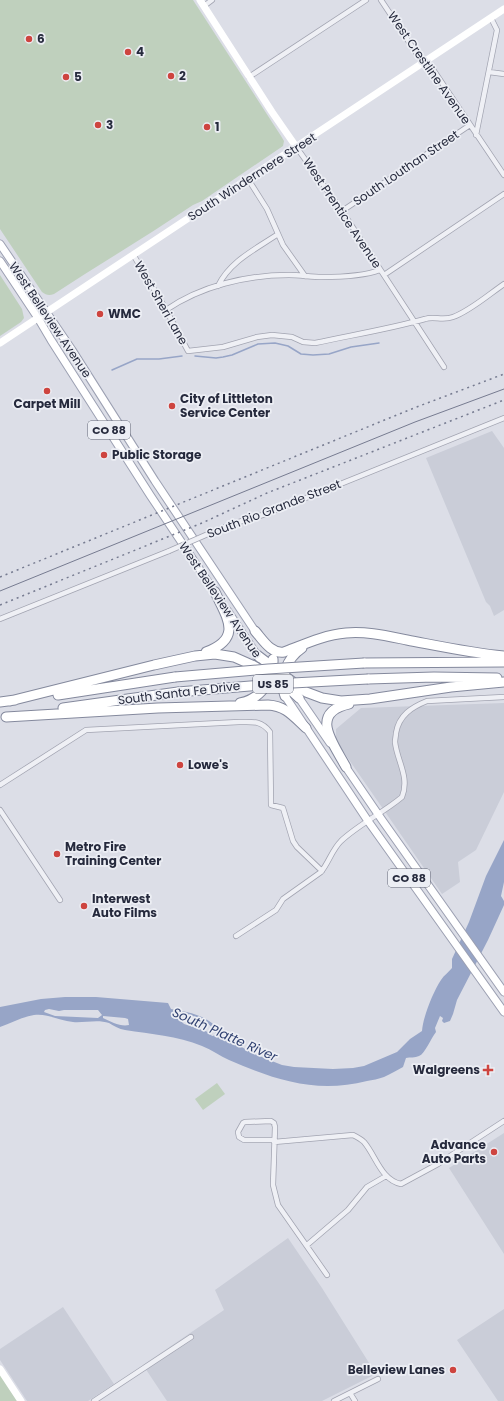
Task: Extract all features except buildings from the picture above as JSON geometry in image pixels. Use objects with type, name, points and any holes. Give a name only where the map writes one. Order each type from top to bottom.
[{"type":"highway","points":[[195,656],[219,646],[224,642],[228,635],[229,623],[215,592]]},
{"type":"highway","points":[[255,631],[270,648],[280,652],[328,636],[347,633],[365,634],[504,656]]},
{"type":"highway","points":[[285,696],[283,679],[290,659],[296,653],[304,647],[338,635],[365,634]]},
{"type":"highway","points":[[10,700],[195,656],[215,654],[234,657],[273,668]]},
{"type":"highway","points":[[257,655],[273,668],[299,698]]},
{"type":"highway","name":"South Santa Fe Drive","points":[[0,702],[175,677],[268,669],[364,663],[504,662]]},
{"type":"highway","points":[[219,706],[246,702],[254,698],[266,687],[273,668]]},
{"type":"highway","name":"South Santa Fe Drive","points":[[3,718],[80,705],[178,692],[267,684],[434,677],[504,678]]},
{"type":"highway","points":[[283,679],[306,692],[322,698],[341,701],[370,699],[451,687],[504,682]]},
{"type":"highway","points":[[346,767],[328,732],[326,720],[330,713],[339,707],[370,699]]},
{"type":"highway","points":[[3,718],[219,706],[278,706],[286,710],[306,728]]},
{"type":"main road","name":"West Prentice Avenue","points":[[202,3],[249,77],[297,148]]},
{"type":"main road","name":"South Windermere Street","points":[[0,343],[297,148],[504,9]]},
{"type":"main road","name":"West Belleview Avenue","points":[[0,244],[45,313],[72,350],[151,476],[255,631],[285,696],[368,821],[504,1012]]},
{"type":"main road","name":"West Belleview Avenue","points":[[0,261],[38,318],[150,495],[257,655]]},
{"type":"main road","name":"West Belleview Avenue","points":[[273,668],[283,679]]},
{"type":"main road","name":"CO 88","points":[[299,698],[378,815],[504,992]]},
{"type":"main road","points":[[0,1369],[21,1401]]},
{"type":"street","points":[[202,3],[212,0]]},
{"type":"street","points":[[249,77],[366,0]]},
{"type":"street","name":"West Crestline Avenue","points":[[381,0],[419,57],[432,68],[504,175]]},
{"type":"street","points":[[476,135],[497,30],[491,18]]},
{"type":"street","points":[[489,72],[504,74]]},
{"type":"street","name":"South Louthan Street","points":[[342,212],[470,125]]},
{"type":"street","name":"West Prentice Avenue","points":[[297,148],[342,212],[444,367]]},
{"type":"street","points":[[248,179],[267,209],[289,254],[305,276]]},
{"type":"street","points":[[384,275],[504,194]]},
{"type":"street","points":[[218,286],[221,279],[232,266],[278,234]]},
{"type":"street","name":"West Sheri Lane","points":[[134,256],[188,351],[224,347],[257,337],[272,335],[292,337],[303,342],[314,343],[387,329],[414,321]]},
{"type":"street","points":[[166,310],[189,296],[218,286],[252,277],[321,277],[372,273],[380,270]]},
{"type":"street","points":[[414,321],[427,318],[442,320],[451,318],[460,314],[504,284]]},
{"type":"street","name":"South Rio Grande Street","points":[[0,618],[169,551],[232,524],[266,514],[504,418]]},
{"type":"street","points":[[236,936],[276,910],[283,899],[322,871],[341,840],[402,797],[405,777],[395,741],[398,725],[404,714],[415,706],[427,701],[504,696]]},
{"type":"street","points":[[0,785],[86,730],[239,722],[265,725],[270,732],[270,805],[283,808],[293,841],[297,847],[322,871]]},
{"type":"street","points":[[0,810],[60,900]]},
{"type":"street","points":[[327,1275],[278,1205],[273,1185],[274,1141],[275,1127],[274,1124],[271,1121],[243,1123],[238,1132],[239,1137],[244,1140],[274,1141],[353,1135],[364,1142],[386,1176],[401,1184],[438,1164],[504,1121]]},
{"type":"street","points":[[307,1245],[348,1210],[367,1188],[386,1176]]},
{"type":"street","points":[[94,1401],[191,1337]]},
{"type":"street","points":[[334,1401],[378,1379]]},
{"type":"street","points":[[350,1393],[355,1401]]},
{"type":"shaded area","points":[[492,431],[504,448],[504,610],[494,616],[490,606],[486,602],[426,458]]},
{"type":"shaded area","points":[[504,703],[504,792],[476,850],[458,862],[460,882],[442,894],[336,741],[336,729],[361,708]]},
{"type":"shaded area","points":[[504,1133],[504,1254],[449,1168]]},
{"type":"shaded area","points":[[288,1238],[322,1288],[376,1374],[322,1401],[167,1401],[143,1365],[224,1310],[215,1290]]},
{"type":"shaded area","points":[[63,1307],[114,1384],[88,1401],[27,1401],[0,1360],[0,1349]]},
{"type":"shaded area","points":[[504,1309],[504,1401],[498,1401],[457,1340]]},
{"type":"green space","points":[[0,0],[193,0],[281,136],[284,141],[283,146],[202,201],[193,205],[54,294],[45,294],[42,292],[0,229]]},
{"type":"green space","points":[[0,275],[22,309],[24,318],[21,322],[0,336]]},
{"type":"green space","points":[[217,1083],[225,1094],[203,1110],[195,1099]]},
{"type":"green space","points":[[0,1369],[21,1401],[0,1401]]},
{"type":"water","points":[[504,840],[504,882],[501,896],[504,901],[504,905],[457,1000],[450,1021],[444,1023],[442,1021],[443,1018],[440,1016],[435,1028],[436,1032],[421,1055],[406,1058],[403,1067],[382,1078],[348,1085],[330,1086],[296,1083],[263,1074],[193,1043],[164,1036],[123,1030],[105,1022],[73,1022],[49,1016],[34,1015],[0,1027],[0,1007],[41,999],[96,997],[168,1003],[171,1009],[200,1016],[206,1019],[212,1023],[220,1035],[254,1054],[282,1065],[333,1069],[364,1066],[397,1052],[410,1039],[422,1031],[426,1012],[438,985],[442,978],[452,968],[452,959],[469,922],[486,876]],"holes":[[[49,1009],[59,1011],[98,1010],[102,1015],[98,1018],[55,1016],[44,1012],[45,1010]],[[184,1013],[200,1018],[207,1023],[217,1035],[212,1036],[208,1032],[184,1024],[174,1014]],[[103,1016],[125,1018],[128,1019],[129,1025],[119,1025],[103,1018]]]},
{"type":"waterway","points":[[195,356],[216,358],[223,357],[232,355],[258,344],[275,343],[288,346],[301,354],[313,355],[329,354],[351,347],[379,343]]},
{"type":"waterway","points":[[112,370],[137,359],[159,359],[182,356]]},
{"type":"tram line","points":[[0,591],[415,422],[504,389]]},
{"type":"railway","points":[[0,577],[414,408],[504,374]]},
{"type":"railway","points":[[0,605],[202,523],[267,493],[504,400]]},
{"type":"place","name":"6","points":[[29,39]]},
{"type":"place","name":"4","points":[[128,52]]},
{"type":"place","name":"2","points":[[171,76]]},
{"type":"place","name":"5","points":[[66,77]]},
{"type":"place","name":"3","points":[[98,125]]},
{"type":"place","name":"1","points":[[207,127]]},
{"type":"place","name":"WMC","points":[[100,314]]},
{"type":"place","name":"Carpet Mill","points":[[47,391]]},
{"type":"place","name":"City of Littleton Service Center","points":[[172,406]]},
{"type":"place","name":"Public Storage","points":[[104,455]]},
{"type":"place","name":"Lowe's","points":[[180,765]]},
{"type":"place","name":"Metro Fire Training Center","points":[[57,854]]},
{"type":"place","name":"Interwest Auto Films","points":[[84,906]]},
{"type":"place","name":"Walgreens","points":[[488,1070]]},
{"type":"place","name":"Advance Auto Parts","points":[[494,1152]]},
{"type":"place","name":"Belleview Lanes","points":[[453,1370]]},
{"type":"water label","name":"South Platte River","points":[[225,1034]]}]
